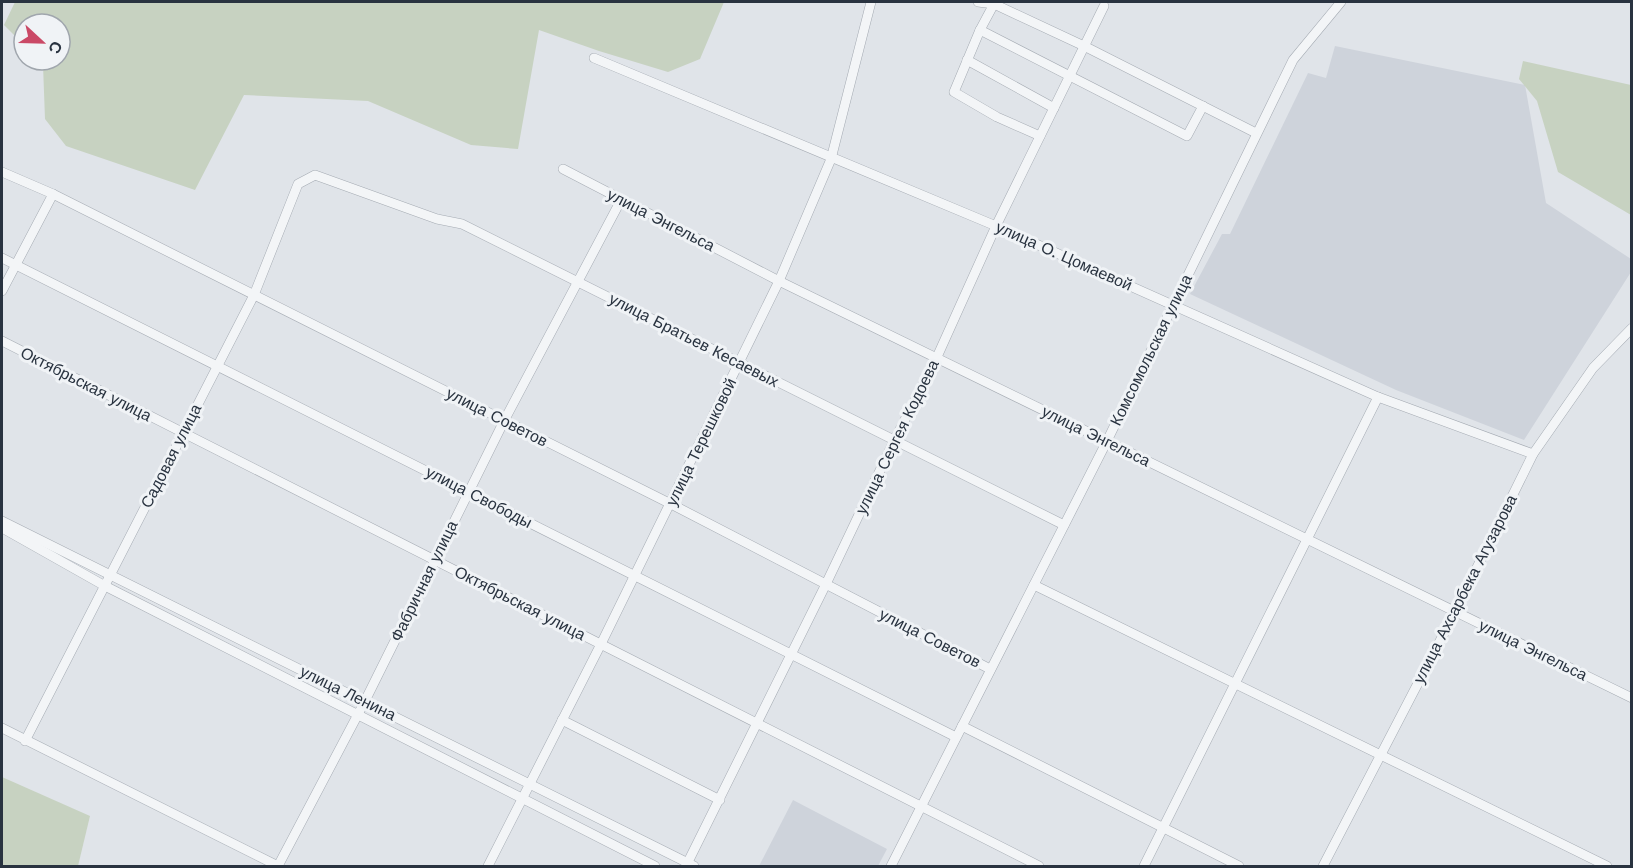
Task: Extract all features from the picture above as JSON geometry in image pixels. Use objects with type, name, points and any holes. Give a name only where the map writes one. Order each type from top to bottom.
[{"type":"street","name":"улица Терешковой","points":[[488,867],[671,504],[779,281],[831,159],[872,2]]},
{"type":"street","points":[[978,2],[994,3],[1256,133]]},
{"type":"street","name":"Комсомольская улица","points":[[891,867],[1107,441],[1293,60],[1341,2]]},
{"type":"street","points":[[994,3],[954,92],[998,117],[1040,136]]},
{"type":"street","name":"улица Сергея Кодоева","points":[[690,866],[791,653],[937,357],[996,226],[1104,6]]},
{"type":"street","points":[[980,30],[1187,136],[1203,106]]},
{"type":"street","name":"улица О. Цомаевой","points":[[594,58],[831,159],[996,226],[1378,397],[1533,454]]},
{"type":"street","points":[[967,60],[1054,108]]},
{"type":"street","name":"улица Энгельса","points":[[563,169],[779,281],[1632,698]]},
{"type":"street","name":"улица Советов","points":[[2,172],[52,194],[671,504],[990,669]]},
{"type":"street","name":"улица Братьев Кесаевых","points":[[315,175],[437,219],[462,224],[1065,525]]},
{"type":"street","name":"Садовая улица","points":[[25,741],[254,295],[298,184],[315,175]]},
{"type":"street","points":[[2,291],[52,194]]},
{"type":"street","name":"Фабричная улица","points":[[278,866],[358,716],[504,421],[621,200]]},
{"type":"street","name":"улица Свободы","points":[[2,258],[217,368],[956,737]]},
{"type":"street","name":"улица Ахсарбека Агузарова","points":[[1323,867],[1455,612],[1533,454],[1593,368],[1632,328]]},
{"type":"street","name":"Октябрьская улица","points":[[2,341],[1039,867]]},
{"type":"street","points":[[1144,867],[1378,397]]},
{"type":"street","name":"улица Ленина","points":[[2,521],[365,701],[690,866]]},
{"type":"street","name":"улица Ленина","points":[[2,528],[105,586],[655,867]]},
{"type":"street","points":[[1034,585],[1607,867]]},
{"type":"street","points":[[562,720],[720,800]]},
{"type":"street","points":[[962,726],[1239,867]]},
{"type":"street","points":[[2,728],[278,866]]},
{"type":"shaded area","points":[[1335,46],[1525,85],[1546,203],[1631,259],[1631,272],[1524,440],[1396,390],[1190,294],[1222,234],[1230,234],[1308,73],[1326,78]]},
{"type":"shaded area","points":[[793,800],[887,849],[878,866],[759,866]]},
{"type":"green space","points":[[15,2],[724,2],[700,59],[668,72],[539,30],[518,149],[471,145],[368,101],[244,95],[195,190],[66,146],[45,119],[43,72],[72,72],[72,12],[12,12],[12,33],[4,25]]},
{"type":"green space","points":[[1523,61],[1631,85],[1631,215],[1558,172],[1537,101],[1519,79]]},
{"type":"green space","points":[[2,777],[90,816],[78,866],[2,866]]}]
